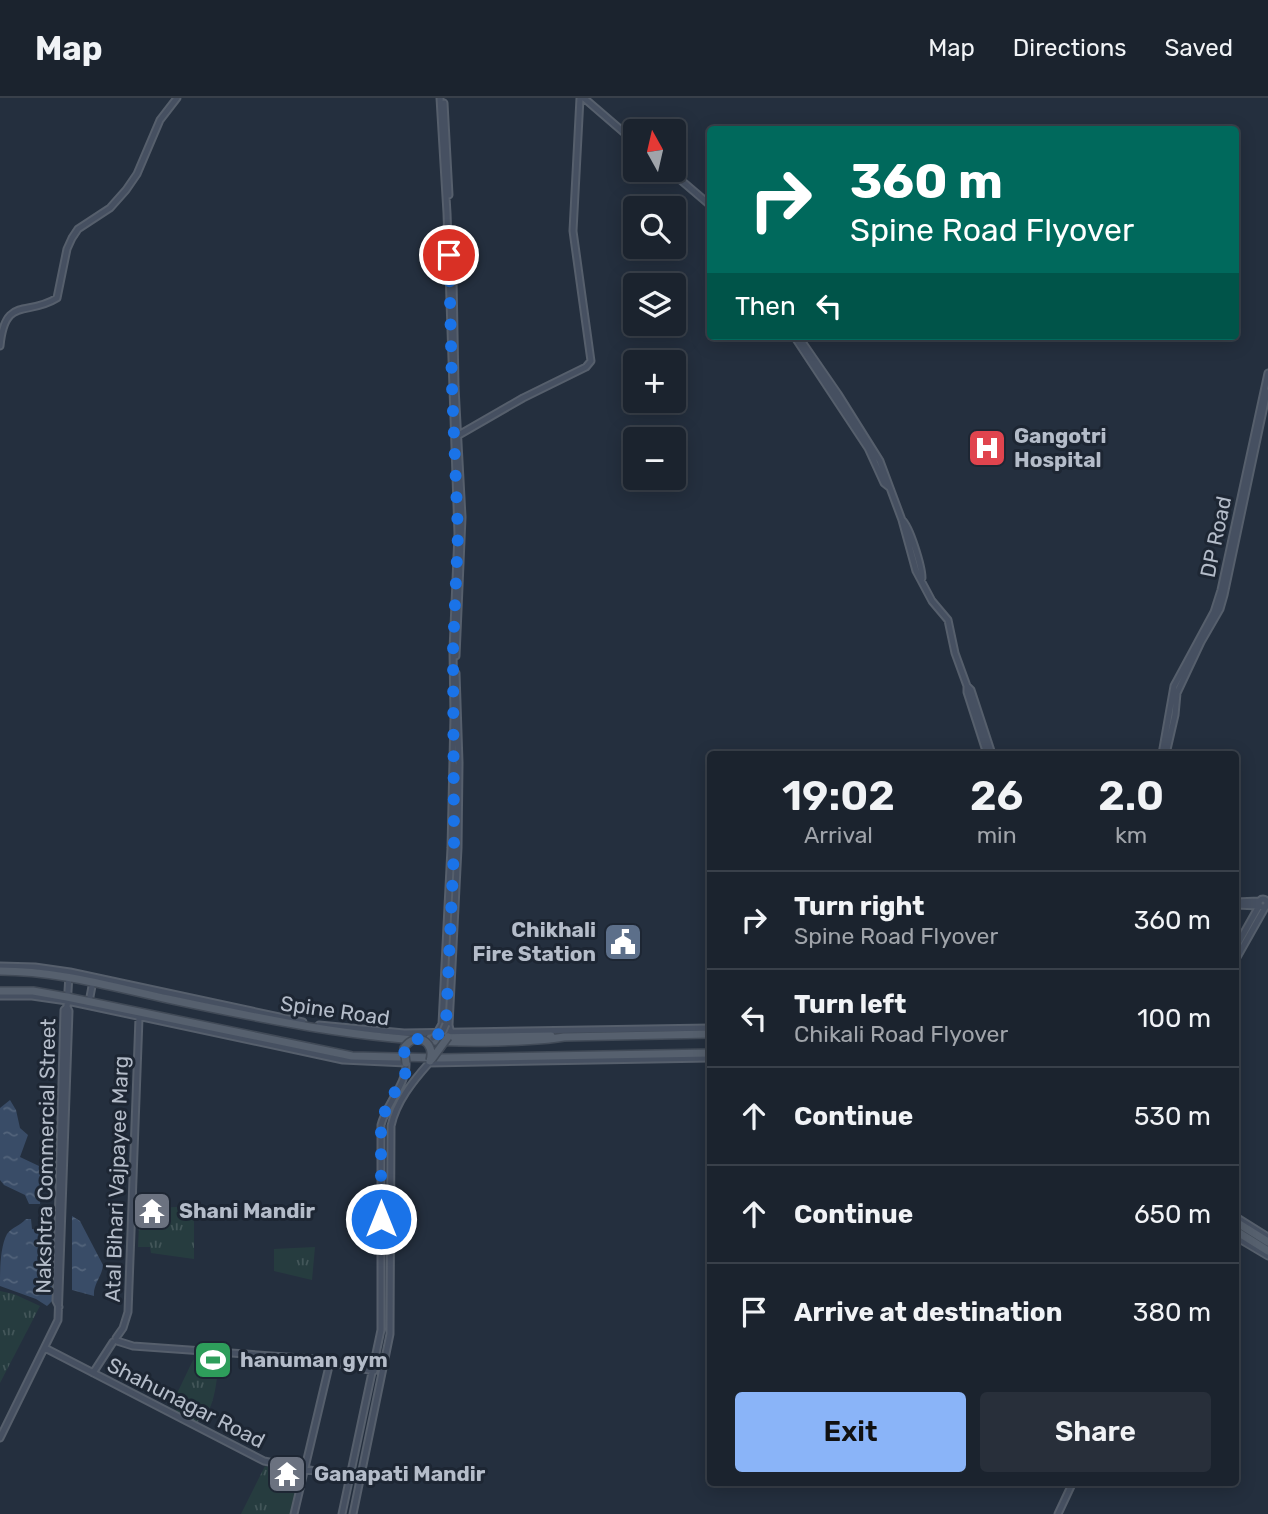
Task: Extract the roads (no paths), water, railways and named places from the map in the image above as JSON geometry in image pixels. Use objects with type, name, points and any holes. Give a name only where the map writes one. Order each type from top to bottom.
[{"type":"main road","name":"Spine Road","points":[[0,969],[70,975],[209,1008],[354,1032],[448,1043],[545,1041],[564,1037],[707,1030]]},
{"type":"main road","name":"Spine Road","points":[[0,993],[33,992],[67,1002],[89,1002],[352,1056],[707,1056]]},
{"type":"main road","points":[[209,1008],[222,1015],[354,1039],[409,1042],[449,1035],[564,1037]]},
{"type":"main road","points":[[430,1061],[449,1035]]},
{"type":"main road","points":[[419,1039],[430,1045],[430,1061]]},
{"type":"main road","points":[[406,1063],[404,1050],[409,1042]]},
{"type":"main road","points":[[1239,1224],[1268,1239]]},
{"type":"main road","points":[[1239,1233],[1268,1251]]},
{"type":"street","points":[[0,346],[4,322],[11,314],[57,298],[67,249],[73,236],[84,225],[110,208],[126,190],[160,120],[177,98]]},
{"type":"street","points":[[442,98],[462,533],[456,668],[458,848],[449,1035]]},
{"type":"street","points":[[457,437],[484,419],[586,367],[591,361],[573,231],[582,98]]},
{"type":"street","points":[[582,98],[623,132]]},
{"type":"street","points":[[683,182],[707,202]]},
{"type":"street","points":[[799,340],[867,448],[888,488],[902,520],[916,571],[932,601],[948,620],[955,653],[971,690],[989,751]]},
{"type":"street","name":"DP Road","points":[[1165,751],[1174,699],[1184,675],[1220,610],[1268,373]]},
{"type":"street","name":"DP Road","points":[[1232,550],[1268,389]]},
{"type":"street","points":[[449,1035],[446,1024],[456,763]]},
{"type":"street","points":[[435,1036],[442,1024],[456,763]]},
{"type":"street","points":[[1239,904],[1264,903]]},
{"type":"street","points":[[1239,942],[1264,903]]},
{"type":"street","points":[[1239,953],[1264,903]]},
{"type":"street","name":"Nakshtra Commercial Street","points":[[0,1438],[58,1320],[59,1307],[56,1301],[64,1010],[70,975]]},
{"type":"street","points":[[89,1002],[93,980]]},
{"type":"street","name":"Spine Road","points":[[93,980],[354,1032],[435,1036]]},
{"type":"street","name":"Spine Road","points":[[67,1002],[352,1061],[406,1063]]},
{"type":"street","name":"Atal Bihari Vajpayee Marg","points":[[93,1373],[123,1328],[128,1312],[139,1018]]},
{"type":"street","points":[[435,1036],[443,1031],[446,1024]]},
{"type":"street","name":"Spine Road","points":[[449,1035],[707,1030]]},
{"type":"street","name":"Spine Road","points":[[430,1061],[707,1056]]},
{"type":"street","points":[[353,1514],[390,1334],[391,1126],[399,1106],[430,1061]]},
{"type":"street","points":[[342,1514],[374,1371],[382,1321],[380,1133],[383,1115],[403,1079],[406,1063]]},
{"type":"street","points":[[1239,1219],[1268,1239]]},
{"type":"street","points":[[1239,1239],[1268,1256]]},
{"type":"street","points":[[115,1341],[133,1346],[330,1362],[374,1371]]},
{"type":"street","name":"Shahunagar Road","points":[[45,1348],[264,1461],[360,1480]]},
{"type":"street","points":[[294,1514],[330,1362]]},
{"type":"street","points":[[1060,1514],[1071,1486]]},
{"type":"water","points":[[10,1100],[16,1110],[20,1128],[28,1135],[20,1157],[43,1170],[40,1204],[29,1204],[25,1195],[4,1185],[0,1180],[0,1108]]},
{"type":"water","points":[[72,1216],[80,1221],[103,1265],[94,1296],[72,1290]]},
{"type":"water","points":[[26,1219],[31,1219],[32,1229],[54,1228],[52,1301],[47,1306],[36,1299],[0,1286],[5,1239],[9,1232]]},
{"type":"place","name":"Gangotri Hospital","points":[[987,448]]},
{"type":"place","name":"Chikhali Fire Station","points":[[623,942]]},
{"type":"place","name":"Shani Mandir","points":[[152,1211]]},
{"type":"place","name":"hanuman gym","points":[[213,1360]]},
{"type":"place","name":"Ganapati Mandir","points":[[287,1474]]}]
